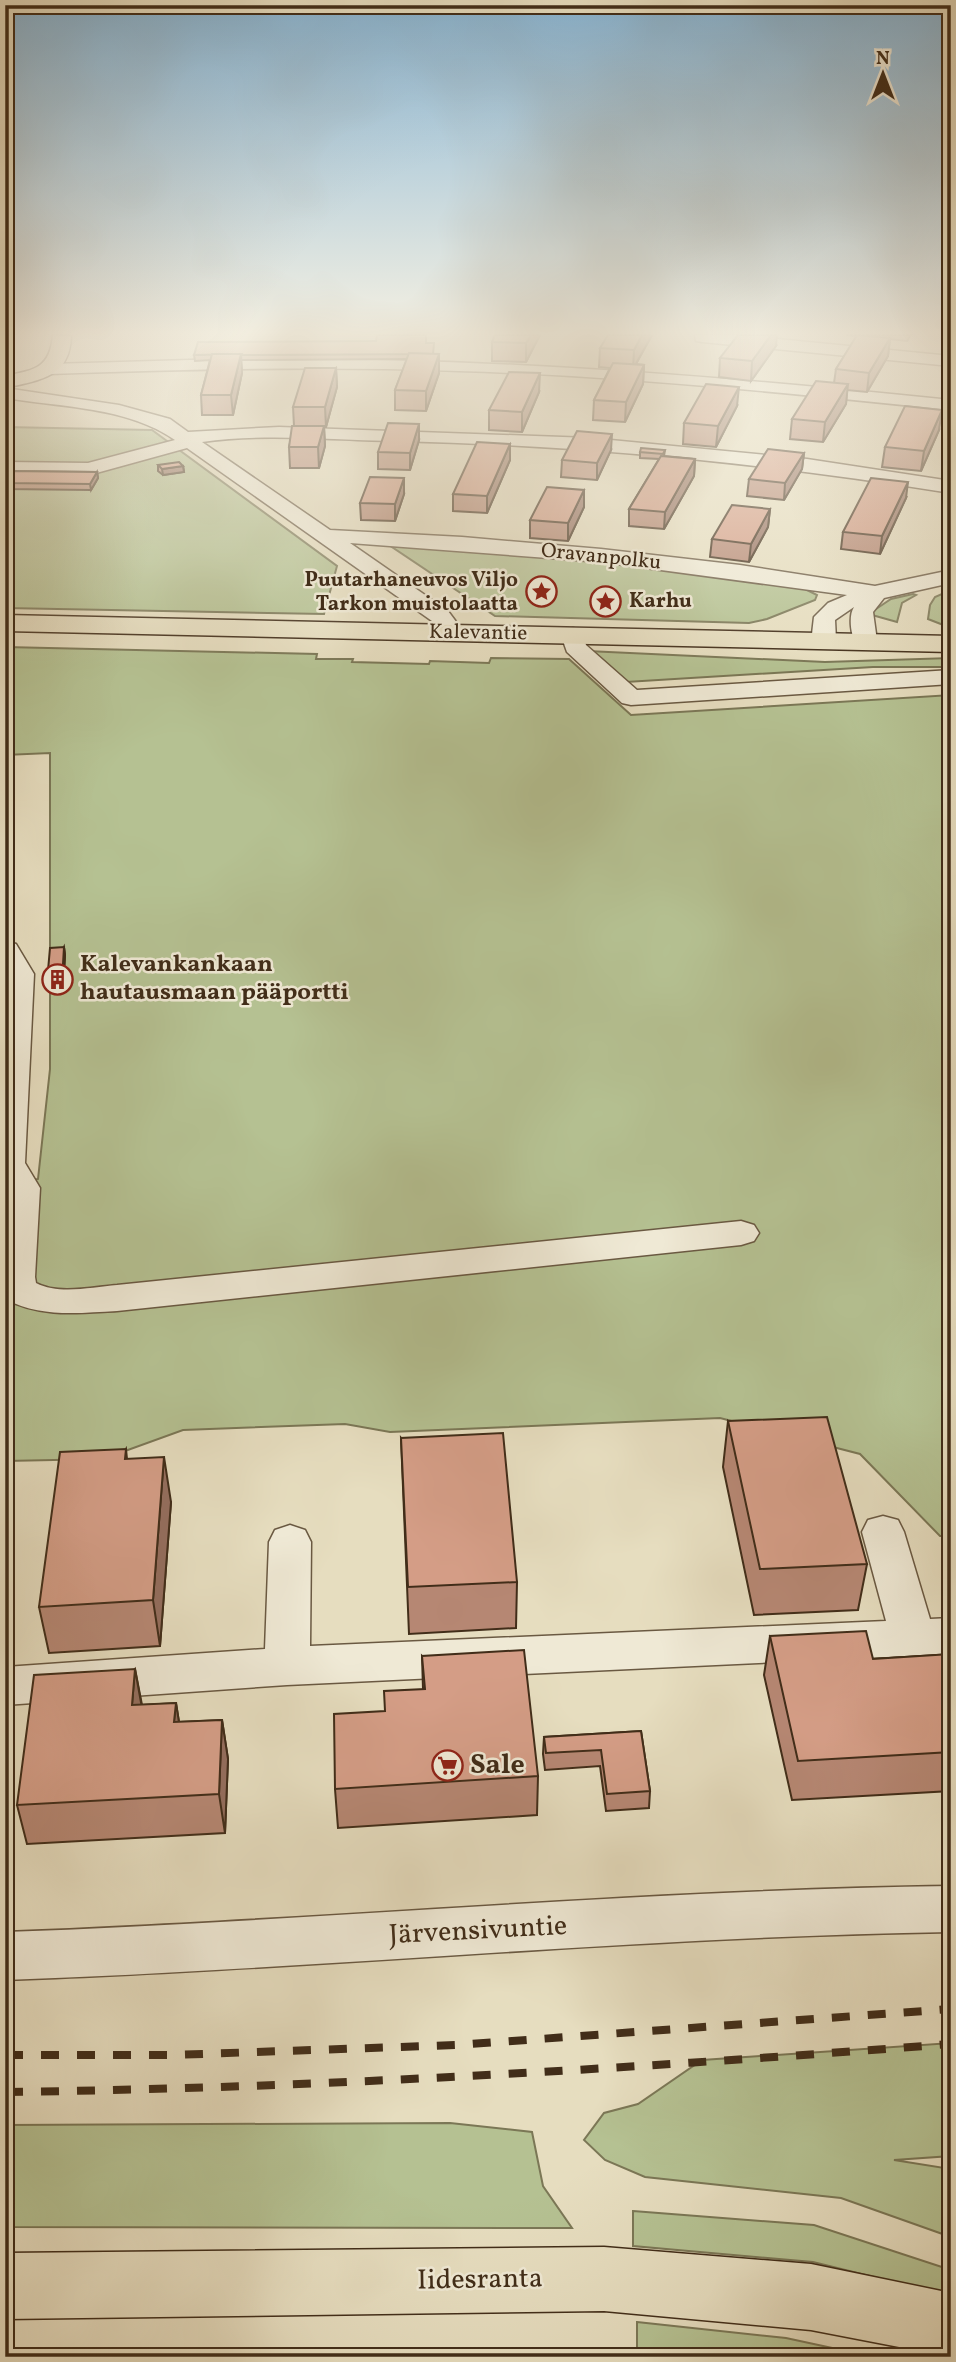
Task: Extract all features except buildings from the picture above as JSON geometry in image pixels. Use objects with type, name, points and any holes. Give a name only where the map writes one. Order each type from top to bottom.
[{"type":"main road","name":"Kalevantie","points":[[5,623],[951,645]]},
{"type":"main road","name":"Iidesranta","points":[[5,2286],[604,2279],[811,2297],[951,2326]]},
{"type":"street","points":[[5,468],[89,469],[172,445]]},
{"type":"street","points":[[197,445],[440,617],[446,623],[449,633]]},
{"type":"street","points":[[600,445],[765,460],[951,487]]},
{"type":"street","name":"Oravanpolku","points":[[324,536],[463,544],[632,560],[876,593]]},
{"type":"street","points":[[824,640],[822,625],[826,615],[836,607],[876,593],[951,576]]},
{"type":"street","points":[[864,641],[862,612],[876,593]]},
{"type":"street","points":[[573,635],[575,647],[631,698],[951,677]]},
{"type":"street","points":[[5,950],[19,974],[6,1163],[22,1188],[16,1276],[18,1290],[28,1296],[53,1301],[117,1298],[741,1233]]},
{"type":"street","points":[[5,1686],[287,1667],[932,1637],[883,1532]]},
{"type":"street","points":[[287,1667],[290,1542]]},
{"type":"street","name":"Järvensivuntie","points":[[5,1956],[141,1952],[639,1922],[951,1909]]},
{"type":"green space","points":[[5,445],[173,445],[337,566],[324,614],[5,608]]},
{"type":"green space","points":[[386,543],[636,564],[805,589],[817,595],[815,600],[767,619],[749,623],[495,616]]},
{"type":"green space","points":[[951,590],[951,628],[928,619],[930,605],[935,597]]},
{"type":"green space","points":[[916,595],[902,603],[897,622],[872,615],[873,611],[891,599]]},
{"type":"green space","points":[[5,647],[317,654],[316,659],[429,664],[430,661],[489,663],[491,658],[569,659],[631,715],[951,695],[951,1536],[940,1536],[860,1454],[720,1418],[390,1432],[345,1424],[183,1430],[103,1459],[5,1461],[5,1185],[38,1179],[50,1069],[50,753],[5,755]]},
{"type":"green space","points":[[587,651],[825,662],[951,658],[951,667],[873,667],[626,682]]},
{"type":"green space","points":[[951,2043],[951,2156],[894,2160],[951,2169],[951,2237],[841,2198],[645,2177],[605,2160],[584,2140],[604,2113],[638,2104],[702,2060]]},
{"type":"green space","points":[[450,2123],[532,2132],[543,2186],[572,2228],[5,2227],[5,2125]]},
{"type":"green space","points":[[633,2211],[814,2225],[951,2270],[951,2296],[813,2262],[633,2246]]},
{"type":"green space","points":[[637,2322],[786,2338],[874,2357],[712,2357],[637,2348]]},
{"type":"railway","points":[[5,2055],[171,2055],[457,2045],[951,2009]]},
{"type":"railway","points":[[5,2092],[478,2076],[951,2044]]},
{"type":"place","name":"Puutarhaneuvos Viljo Tarkon muistolaatta","points":[[541,592]]},
{"type":"place","name":"Karhu","points":[[606,601]]},
{"type":"place","name":"Kalevankankaan hautausmaan pääportti","points":[[57,979]]},
{"type":"place","name":"Sale","points":[[447,1765]]}]
